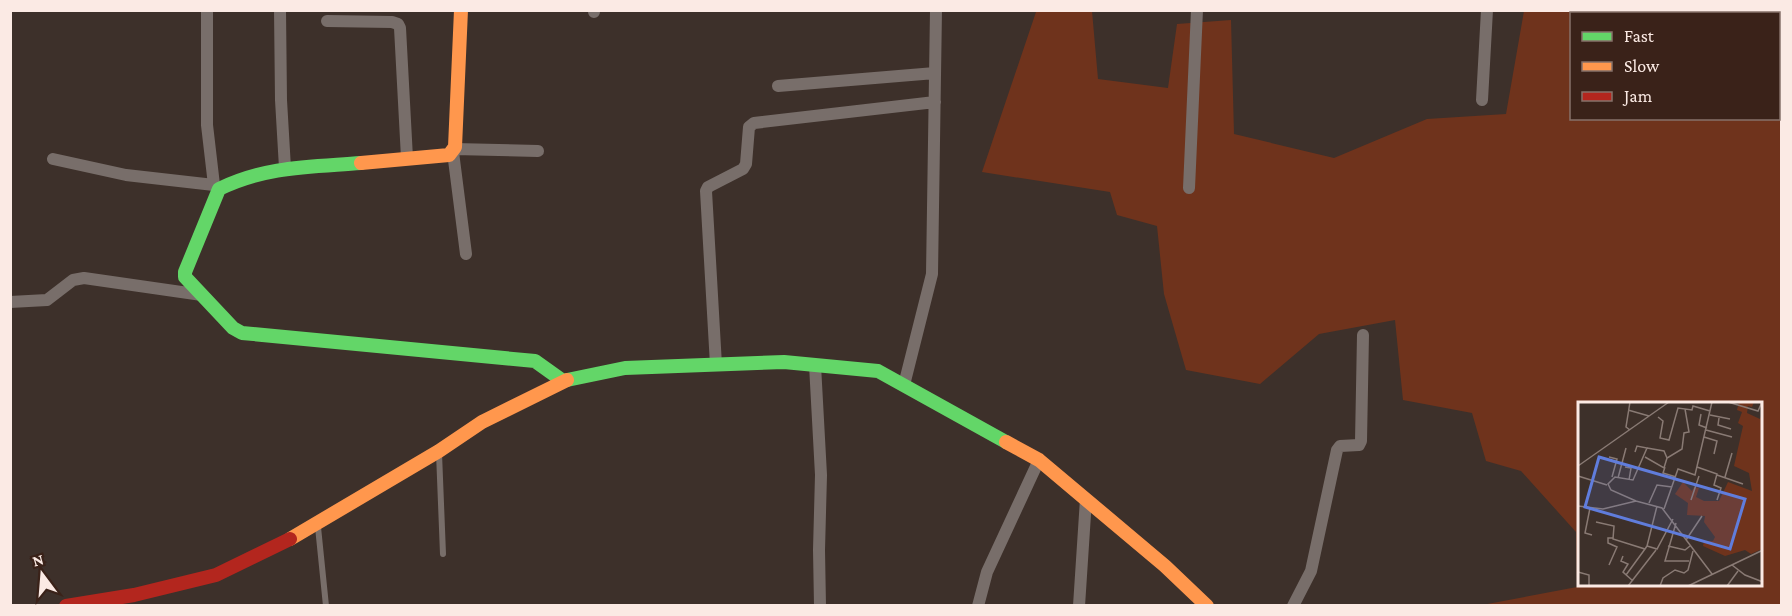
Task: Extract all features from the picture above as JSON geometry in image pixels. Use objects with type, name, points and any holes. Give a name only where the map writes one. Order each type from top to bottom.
[{"type":"street","points":[[207,10],[207,125],[216,187],[185,272],[188,281],[233,328],[242,333],[535,361],[563,381]]},
{"type":"street","points":[[280,10],[281,99],[285,168]]},
{"type":"street","points":[[461,10],[453,151],[466,255]]},
{"type":"street","points":[[904,385],[932,274],[936,10]]},
{"type":"street","points":[[1189,188],[1197,10]]},
{"type":"street","points":[[1482,100],[1487,10]]},
{"type":"street","points":[[327,21],[398,24],[407,158]]},
{"type":"street","points":[[778,86],[935,73]]},
{"type":"street","points":[[716,365],[706,191],[708,187],[743,169],[746,164],[749,127],[753,123],[935,102]]},
{"type":"street","points":[[53,159],[126,175],[216,187],[252,174],[285,168],[449,155],[453,151],[538,151]]},
{"type":"street","points":[[10,302],[41,302],[73,280],[84,278],[202,295]]},
{"type":"street","points":[[1293,606],[1311,571],[1337,450],[1340,446],[1359,445],[1361,441],[1363,335]]},
{"type":"street","points":[[66,606],[134,595],[216,575],[318,524],[439,451],[482,422],[563,381],[625,368],[784,362],[878,371],[1039,460],[1165,566],[1207,606]]},
{"type":"street","points":[[815,365],[821,475],[820,606]]},
{"type":"street","points":[[978,606],[987,572],[1039,460]]},
{"type":"street","points":[[1079,606],[1086,499]]},
{"type":"lane","points":[[439,451],[443,554]]},
{"type":"lane","points":[[318,524],[326,606]]},
{"type":"shaded area","points":[[1045,10],[1092,11],[1098,79],[1168,88],[1177,24],[1231,20],[1234,134],[1334,158],[1427,119],[1506,114],[1524,11],[1781,11],[1781,605],[1482,605],[1577,587],[1576,532],[1521,471],[1486,461],[1472,413],[1403,400],[1395,320],[1319,334],[1260,384],[1186,370],[1164,294],[1157,226],[1117,215],[1110,192],[982,172],[1036,12]]},
{"type":"traffic: fast","points":[[361,163],[271,172],[237,181],[219,189],[185,272],[185,277],[233,328],[242,333],[535,361],[563,381]]},
{"type":"traffic: fast","points":[[567,380],[625,368],[784,362],[878,371],[1006,442]]},
{"type":"traffic: slow","points":[[361,163],[449,155],[455,147],[461,10]]},
{"type":"traffic: slow","points":[[290,539],[439,451],[482,422],[567,380]]},
{"type":"traffic: slow","points":[[1006,442],[1039,460],[1165,566],[1207,606]]},
{"type":"traffic: jam","points":[[66,606],[134,595],[216,575],[290,539]]}]
